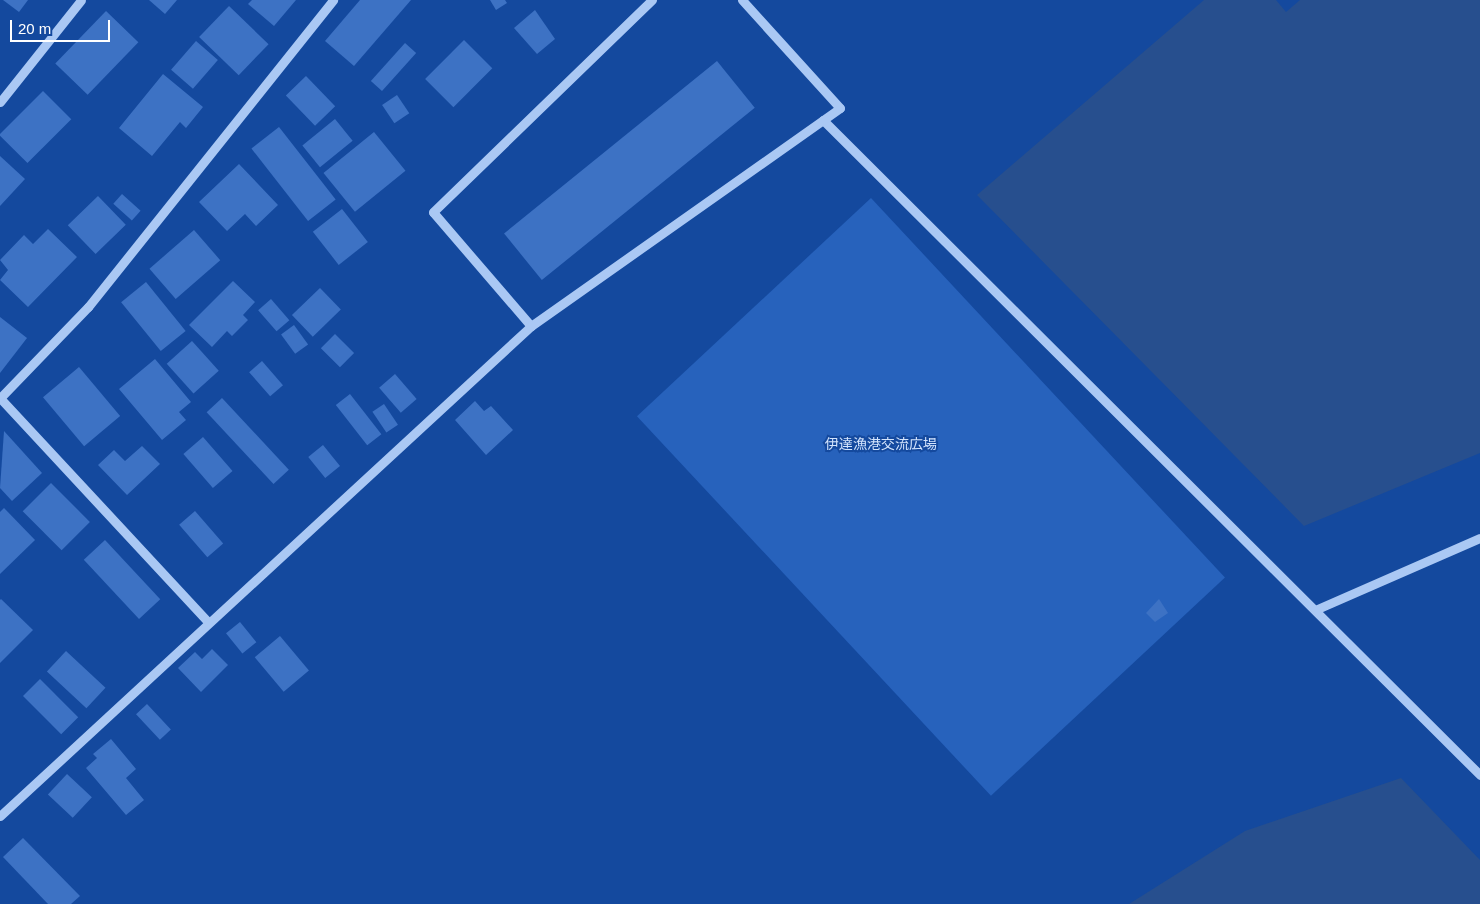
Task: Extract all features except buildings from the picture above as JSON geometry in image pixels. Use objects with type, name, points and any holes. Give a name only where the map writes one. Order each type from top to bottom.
[{"type":"street","points":[[0,102],[81,0]]},
{"type":"street","points":[[207,621],[0,398],[88,307],[332,0]]},
{"type":"street","points":[[531,326],[433,212],[652,0]]},
{"type":"street","points":[[0,816],[207,621],[531,326],[840,108],[742,0]]},
{"type":"street","points":[[823,120],[1480,775]]},
{"type":"street","points":[[1315,610],[1480,538]]},
{"type":"green space","name":"伊達漁港交流広場","points":[[871,198],[1225,578],[991,796],[637,416]]},
{"type":"shaded area","points":[[1204,0],[1276,0],[1286,12],[1300,0],[1480,0],[1480,453],[1304,526],[977,195]]},
{"type":"shaded area","points":[[1401,778],[1480,860],[1480,904],[1129,904],[1245,831]]}]
